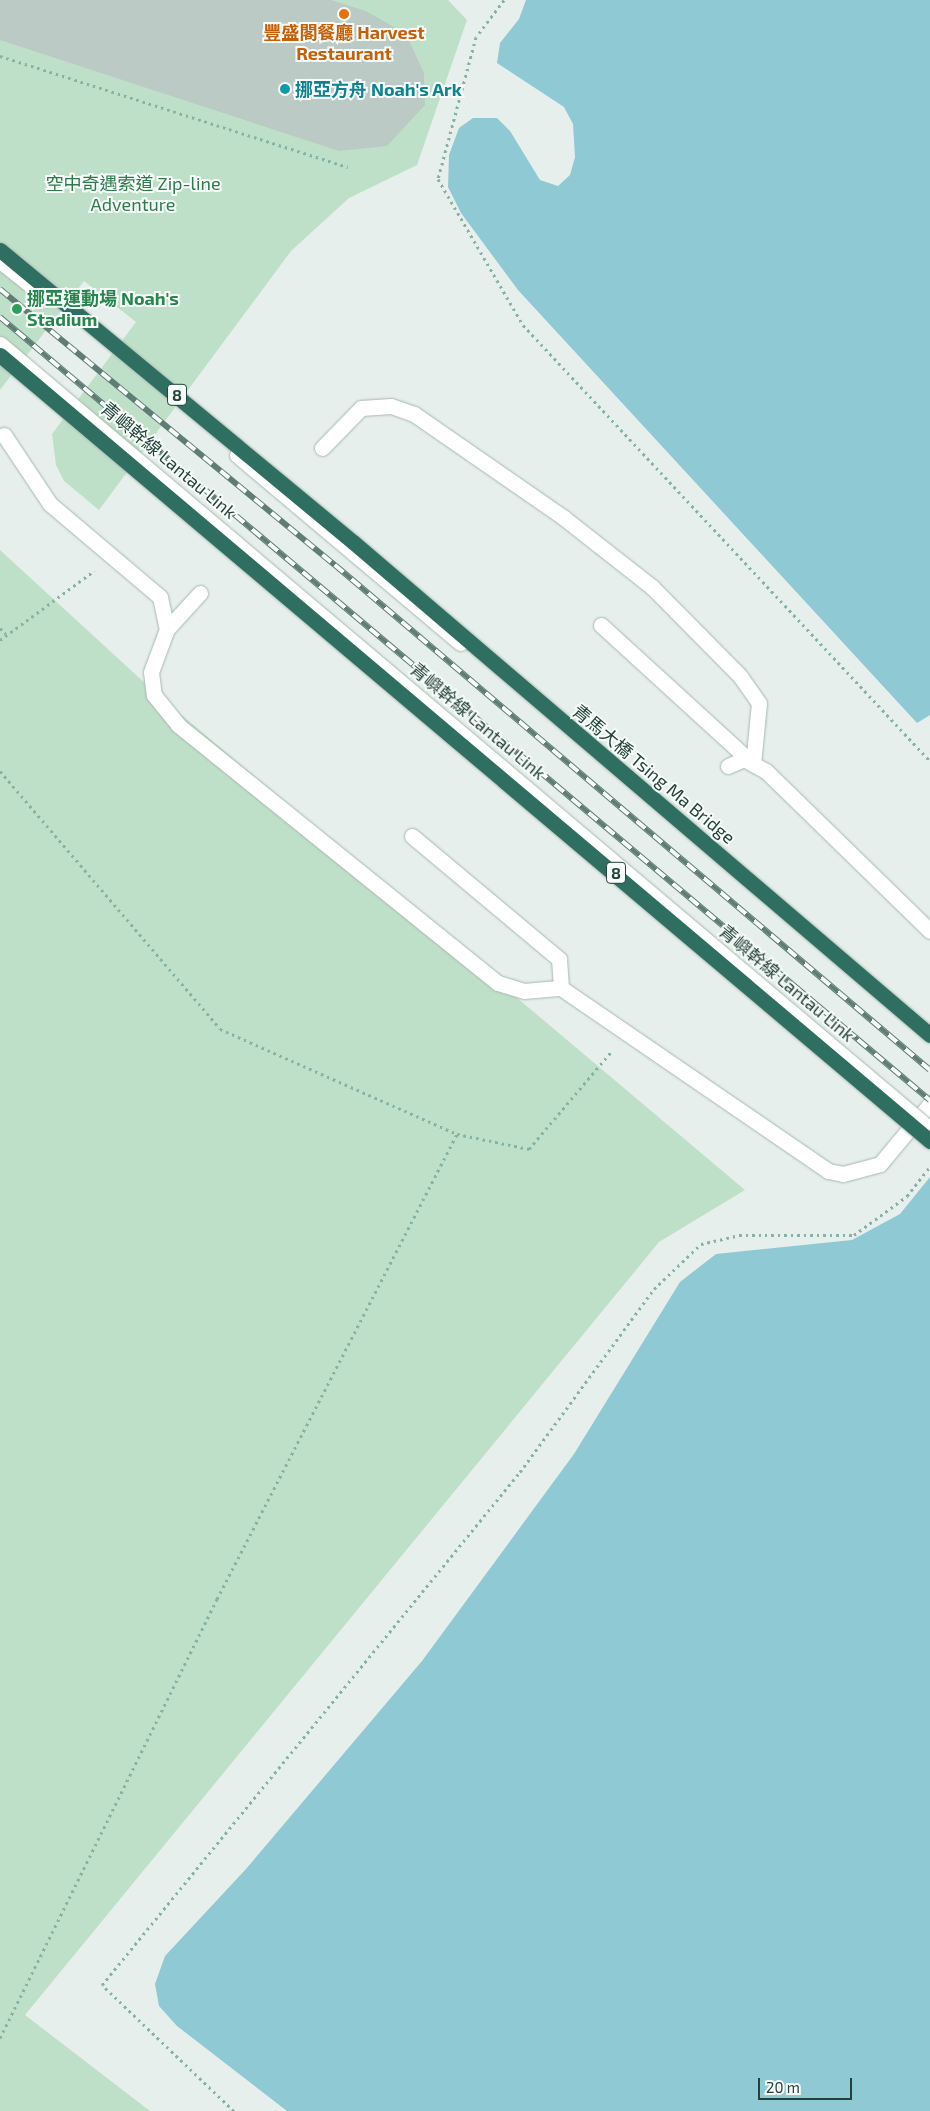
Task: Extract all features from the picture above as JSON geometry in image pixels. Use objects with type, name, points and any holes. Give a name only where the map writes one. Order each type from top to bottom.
[{"type":"highway","name":"青馬大橋 Tsing Ma Bridge","points":[[0,250],[353,542],[930,1035]]},
{"type":"highway","name":"青嶼幹線 Lantau Link","points":[[0,355],[301,606],[930,1141]]},
{"type":"street","points":[[0,260],[340,542],[930,1042]]},
{"type":"street","name":"青嶼幹線 Lantau Link","points":[[0,344],[930,1129]]},
{"type":"street","points":[[322,448],[361,408],[391,406],[414,414],[564,518],[652,587],[740,676],[759,703],[753,764]]},
{"type":"street","points":[[4,435],[50,504],[160,597],[167,629]]},
{"type":"street","points":[[200,593],[167,629],[151,672],[154,695],[178,725],[498,983],[524,991],[561,988],[828,1171],[843,1174],[880,1164],[930,1104]]},
{"type":"street","points":[[601,625],[753,764]]},
{"type":"street","points":[[728,766],[744,759],[766,771],[930,931]]},
{"type":"street","points":[[412,836],[558,960],[561,988]]},
{"type":"path","points":[[504,0],[476,37],[438,179],[523,325],[930,761]]},
{"type":"path","points":[[0,56],[348,167]]},
{"type":"path","points":[[0,640],[114,557]]},
{"type":"path","points":[[0,628],[6,634]]},
{"type":"path","points":[[0,770],[220,1029],[457,1134],[529,1149],[626,1034]]},
{"type":"path","points":[[0,2038],[217,1599],[457,1134]]},
{"type":"path","points":[[234,2111],[102,1985],[520,1472],[654,1289],[701,1244],[739,1235],[854,1235],[907,1196],[930,1167]]},
{"type":"green space","name":"挪亞方舟 Noah's Ark","points":[[0,0],[448,0],[467,20],[417,165],[349,198],[291,251],[99,510],[64,481],[56,465],[52,434],[136,322],[84,281],[0,390]]},
{"type":"green space","points":[[0,550],[159,696],[745,1190],[659,1242],[25,2015],[150,2111],[0,2111]]},
{"type":"water","points":[[526,0],[930,0],[930,715],[917,723],[518,290],[461,213],[448,187],[449,155],[459,128],[473,118],[497,118],[510,131],[540,180],[558,186],[570,175],[575,157],[573,124],[564,107],[497,63],[500,43],[519,19]]},
{"type":"water","points":[[930,1177],[930,2111],[287,2111],[177,2026],[159,2006],[155,1984],[165,1956],[246,1869],[422,1661],[574,1454],[680,1282],[716,1254],[852,1240],[900,1214]]},
{"type":"building","name":"挪亞方舟 Noah's Ark","points":[[0,0],[331,0],[366,11],[406,34],[424,73],[425,105],[387,146],[339,151],[0,40]]},
{"type":"railway","points":[[0,289],[335,565],[930,1070]]},
{"type":"railway","points":[[0,317],[930,1100]]},
{"type":"place","name":"豐盛閣餐廳 Harvest Restaurant","points":[[344,14]]},
{"type":"place","name":"挪亞方舟 Noah's Ark","points":[[285,89]]},
{"type":"place","name":"挪亞運動場 Noah's Stadium","points":[[17,309]]},
{"type":"park label","name":"空中奇遇索道 Zip-line Adventure","points":[[133,194]]}]
